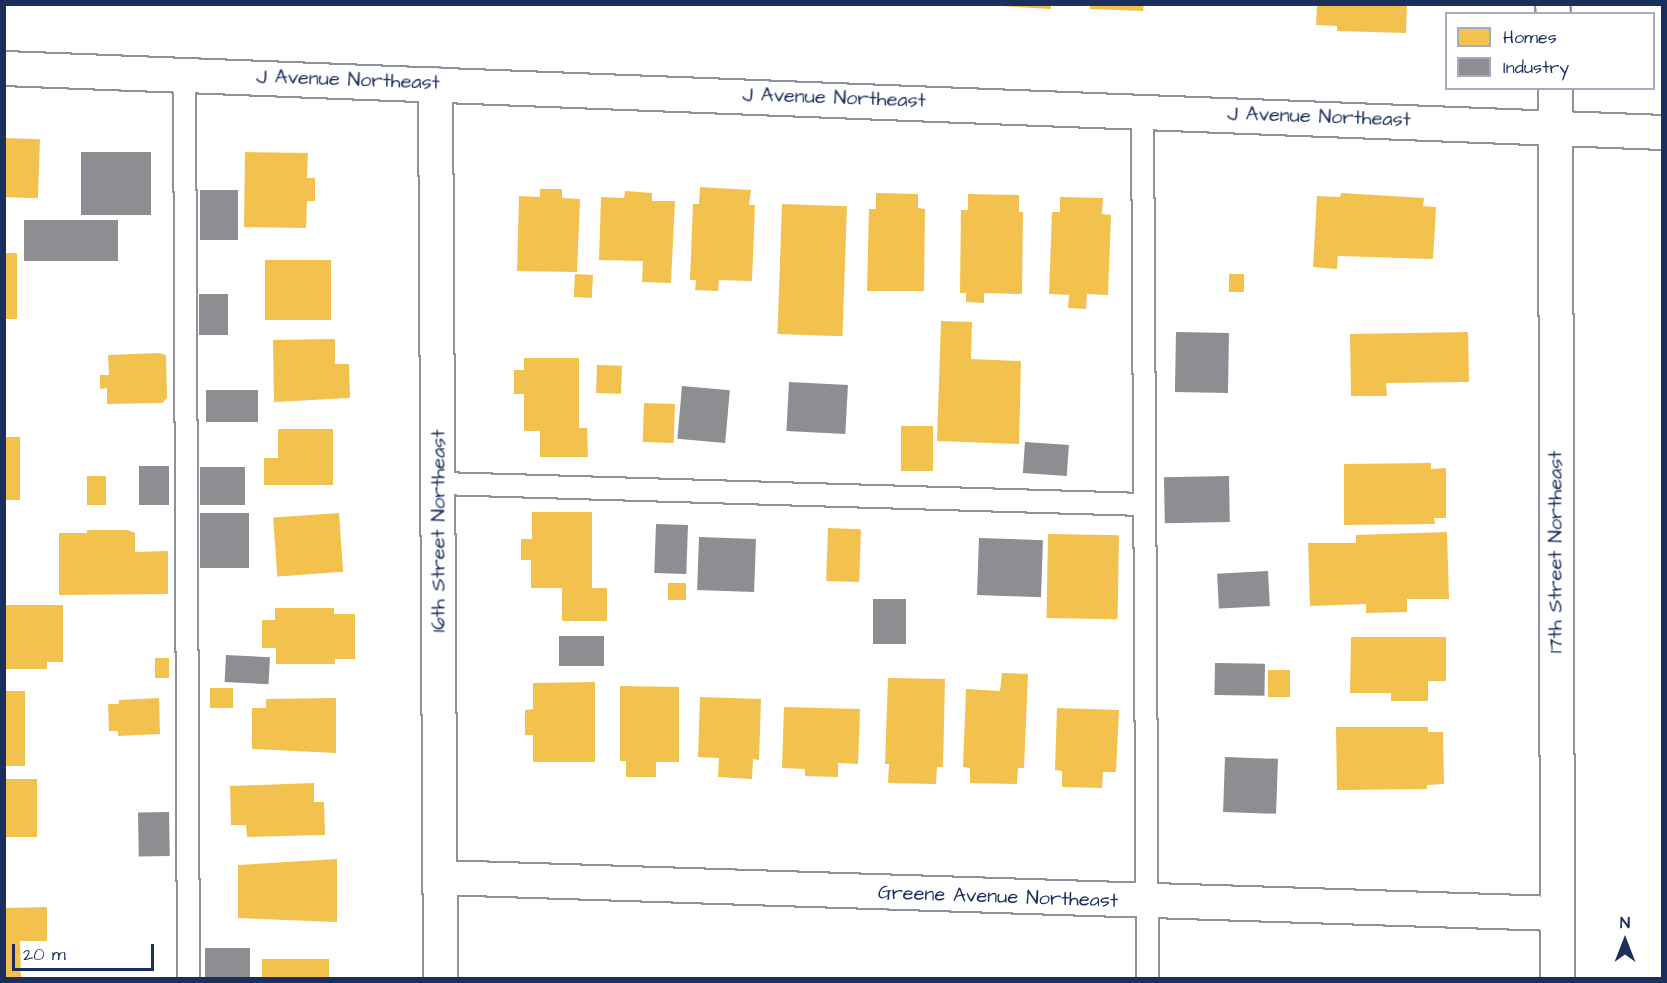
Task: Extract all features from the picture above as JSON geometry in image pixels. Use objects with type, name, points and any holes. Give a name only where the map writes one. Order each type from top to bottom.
[{"type":"street","name":"J Avenue Northeast","points":[[4,68],[1142,110],[1662,132]]},
{"type":"street","name":"16th Street Northeast","points":[[435,84],[440,483],[440,978]]},
{"type":"street","name":"17th Street Northeast","points":[[1555,90],[1557,978]]},
{"type":"street","name":"Greene Avenue Northeast","points":[[440,877],[1146,902],[1556,913]]},
{"type":"lane","points":[[184,74],[188,978]]},
{"type":"lane","points":[[1142,110],[1142,504],[1147,978]]},
{"type":"lane","points":[[440,483],[1142,504]]},
{"type":"building: Homes","points":[[1001,4],[1051,4],[1051,9],[1001,6]]},
{"type":"building: Homes","points":[[1090,4],[1144,4],[1143,11],[1090,9]]},
{"type":"building: Homes","points":[[1317,4],[1407,4],[1406,33],[1337,31],[1337,26],[1316,25]]},
{"type":"building: Homes","points":[[4,138],[40,139],[38,198],[4,197]]},
{"type":"building: Homes","points":[[245,152],[308,153],[307,178],[315,178],[315,201],[307,201],[306,228],[244,227]]},
{"type":"building: Homes","points":[[700,187],[751,190],[749,205],[755,205],[752,281],[719,280],[718,291],[695,290],[696,280],[690,280],[693,204],[699,204]]},
{"type":"building: Homes","points":[[540,189],[562,189],[562,198],[580,199],[577,272],[517,271],[519,196],[540,197]]},
{"type":"building: Homes","points":[[625,191],[652,193],[652,201],[675,201],[671,283],[642,282],[643,261],[599,260],[601,197],[624,198]]},
{"type":"building: Homes","points":[[876,193],[918,194],[918,208],[925,209],[924,291],[867,291],[869,209],[876,209]]},
{"type":"building: Homes","points":[[1341,193],[1424,198],[1423,206],[1436,207],[1433,259],[1338,256],[1337,269],[1313,267],[1317,196],[1340,197]]},
{"type":"building: Homes","points":[[968,194],[1019,195],[1019,212],[1023,212],[1022,294],[984,293],[984,303],[966,302],[966,293],[960,293],[961,210],[968,210]]},
{"type":"building: Homes","points":[[1060,197],[1103,198],[1102,214],[1111,215],[1108,295],[1087,294],[1086,309],[1068,308],[1069,295],[1049,294],[1052,212],[1060,212]]},
{"type":"building: Homes","points":[[782,204],[847,206],[842,336],[777,334]]},
{"type":"building: Homes","points":[[4,253],[17,253],[17,319],[4,319]]},
{"type":"building: Homes","points":[[265,260],[331,260],[331,320],[265,320]]},
{"type":"building: Homes","points":[[575,274],[593,275],[592,298],[574,297]]},
{"type":"building: Homes","points":[[1229,274],[1244,274],[1244,292],[1229,292]]},
{"type":"building: Homes","points":[[941,321],[972,322],[971,359],[1021,361],[1019,444],[937,441]]},
{"type":"building: Homes","points":[[1468,332],[1469,382],[1386,383],[1387,396],[1351,396],[1350,334]]},
{"type":"building: Homes","points":[[335,339],[335,364],[349,364],[350,398],[274,402],[273,340]]},
{"type":"building: Homes","points":[[159,353],[166,355],[167,398],[162,403],[107,404],[107,388],[100,389],[100,375],[109,375],[108,355]]},
{"type":"building: Homes","points":[[524,358],[579,358],[579,428],[587,428],[588,457],[540,457],[540,431],[524,431],[524,394],[514,394],[514,370],[524,370]]},
{"type":"building: Homes","points":[[597,365],[622,366],[621,394],[596,393]]},
{"type":"building: Homes","points":[[644,403],[675,404],[674,443],[643,442]]},
{"type":"building: Homes","points":[[901,426],[933,426],[933,471],[901,471]]},
{"type":"building: Homes","points":[[278,429],[333,429],[333,485],[264,485],[264,458],[278,458]]},
{"type":"building: Homes","points":[[4,437],[20,437],[20,500],[4,500]]},
{"type":"building: Homes","points":[[1431,463],[1431,469],[1446,468],[1446,518],[1434,518],[1435,524],[1344,525],[1344,464]]},
{"type":"building: Homes","points":[[87,476],[106,476],[106,505],[87,505]]},
{"type":"building: Homes","points":[[532,512],[592,512],[592,588],[607,588],[607,621],[562,621],[562,588],[531,588],[531,560],[521,560],[521,539],[532,539]]},
{"type":"building: Homes","points":[[339,513],[343,572],[277,576],[273,518]]},
{"type":"building: Homes","points":[[828,528],[861,529],[859,582],[826,581]]},
{"type":"building: Homes","points":[[87,530],[128,530],[135,533],[135,552],[168,551],[168,594],[59,595],[59,533],[87,533]]},
{"type":"building: Homes","points":[[1447,532],[1449,599],[1407,599],[1407,612],[1366,613],[1366,604],[1310,606],[1308,543],[1356,543],[1356,535]]},
{"type":"building: Homes","points":[[1048,534],[1119,535],[1118,619],[1047,618]]},
{"type":"building: Homes","points":[[668,583],[686,583],[686,600],[668,600]]},
{"type":"building: Homes","points":[[4,605],[63,605],[63,662],[47,662],[47,669],[4,669]]},
{"type":"building: Homes","points":[[275,608],[334,608],[334,614],[355,614],[355,659],[335,659],[335,664],[276,664],[276,648],[262,648],[262,620],[275,620]]},
{"type":"building: Homes","points":[[1351,637],[1446,637],[1446,681],[1428,681],[1428,701],[1391,701],[1391,693],[1350,693]]},
{"type":"building: Homes","points":[[155,658],[169,658],[169,678],[155,678]]},
{"type":"building: Homes","points":[[1268,670],[1290,670],[1290,697],[1268,697]]},
{"type":"building: Homes","points":[[1002,673],[1028,674],[1024,768],[1018,768],[1017,784],[970,783],[970,768],[963,767],[966,689],[1000,691]]},
{"type":"building: Homes","points":[[888,678],[945,679],[943,767],[937,767],[936,784],[888,783],[889,764],[885,764]]},
{"type":"building: Homes","points":[[595,682],[595,762],[533,762],[533,735],[525,735],[525,710],[533,709],[533,683]]},
{"type":"building: Homes","points":[[620,686],[679,687],[679,762],[656,762],[656,777],[626,777],[626,761],[620,761]]},
{"type":"building: Homes","points":[[210,688],[233,688],[233,708],[210,708]]},
{"type":"building: Homes","points":[[4,691],[25,691],[25,766],[4,766]]},
{"type":"building: Homes","points":[[700,697],[761,699],[759,760],[753,759],[752,779],[718,777],[719,758],[698,757]]},
{"type":"building: Homes","points":[[159,698],[160,734],[118,736],[118,731],[109,731],[108,704],[119,704],[119,700]]},
{"type":"building: Homes","points":[[336,698],[336,753],[252,749],[252,708],[266,708],[266,699]]},
{"type":"building: Homes","points":[[784,707],[860,709],[858,764],[838,763],[838,777],[805,776],[805,769],[782,768]]},
{"type":"building: Homes","points":[[1057,708],[1119,710],[1116,772],[1103,772],[1102,788],[1062,787],[1062,771],[1055,770]]},
{"type":"building: Homes","points":[[1336,727],[1428,727],[1428,732],[1443,732],[1444,784],[1427,785],[1427,789],[1337,790]]},
{"type":"building: Homes","points":[[4,779],[37,779],[37,837],[4,837]]},
{"type":"building: Homes","points":[[314,783],[314,802],[324,802],[325,835],[247,837],[246,825],[231,825],[230,786]]},
{"type":"building: Homes","points":[[337,859],[337,922],[238,918],[238,865]]},
{"type":"building: Homes","points":[[47,907],[47,941],[20,941],[21,978],[4,978],[4,908]]},
{"type":"building: Homes","points":[[262,959],[329,959],[329,978],[262,978]]},
{"type":"building: Industry","points":[[81,152],[151,152],[151,215],[81,215]]},
{"type":"building: Industry","points":[[200,190],[238,190],[238,240],[200,240]]},
{"type":"building: Industry","points":[[24,220],[118,220],[118,261],[24,261]]},
{"type":"building: Industry","points":[[199,294],[228,294],[228,335],[199,335]]},
{"type":"building: Industry","points":[[1176,332],[1229,333],[1228,393],[1175,392]]},
{"type":"building: Industry","points":[[789,382],[848,385],[845,434],[786,431]]},
{"type":"building: Industry","points":[[682,386],[730,390],[725,443],[677,439]]},
{"type":"building: Industry","points":[[206,390],[258,390],[258,422],[206,422]]},
{"type":"building: Industry","points":[[1025,442],[1069,445],[1067,476],[1023,473]]},
{"type":"building: Industry","points":[[139,466],[169,466],[169,505],[139,505]]},
{"type":"building: Industry","points":[[200,467],[245,467],[245,505],[200,505]]},
{"type":"building: Industry","points":[[1229,476],[1230,522],[1165,523],[1164,477]]},
{"type":"building: Industry","points":[[200,513],[249,513],[249,568],[200,568]]},
{"type":"building: Industry","points":[[656,524],[688,525],[686,574],[654,573]]},
{"type":"building: Industry","points":[[699,537],[756,539],[754,592],[697,590]]},
{"type":"building: Industry","points":[[979,538],[1043,540],[1041,597],[977,595]]},
{"type":"building: Industry","points":[[1268,571],[1270,606],[1219,609],[1217,574]]},
{"type":"building: Industry","points":[[873,599],[906,599],[906,644],[873,644]]},
{"type":"building: Industry","points":[[559,636],[604,636],[604,666],[559,666]]},
{"type":"building: Industry","points":[[226,655],[270,657],[269,684],[225,682]]},
{"type":"building: Industry","points":[[1215,663],[1265,664],[1264,696],[1214,695]]},
{"type":"building: Industry","points":[[1225,757],[1278,759],[1276,814],[1223,812]]},
{"type":"building: Industry","points":[[169,812],[170,856],[139,857],[138,813]]},
{"type":"building: Industry","points":[[205,948],[250,948],[250,978],[205,978]]}]
